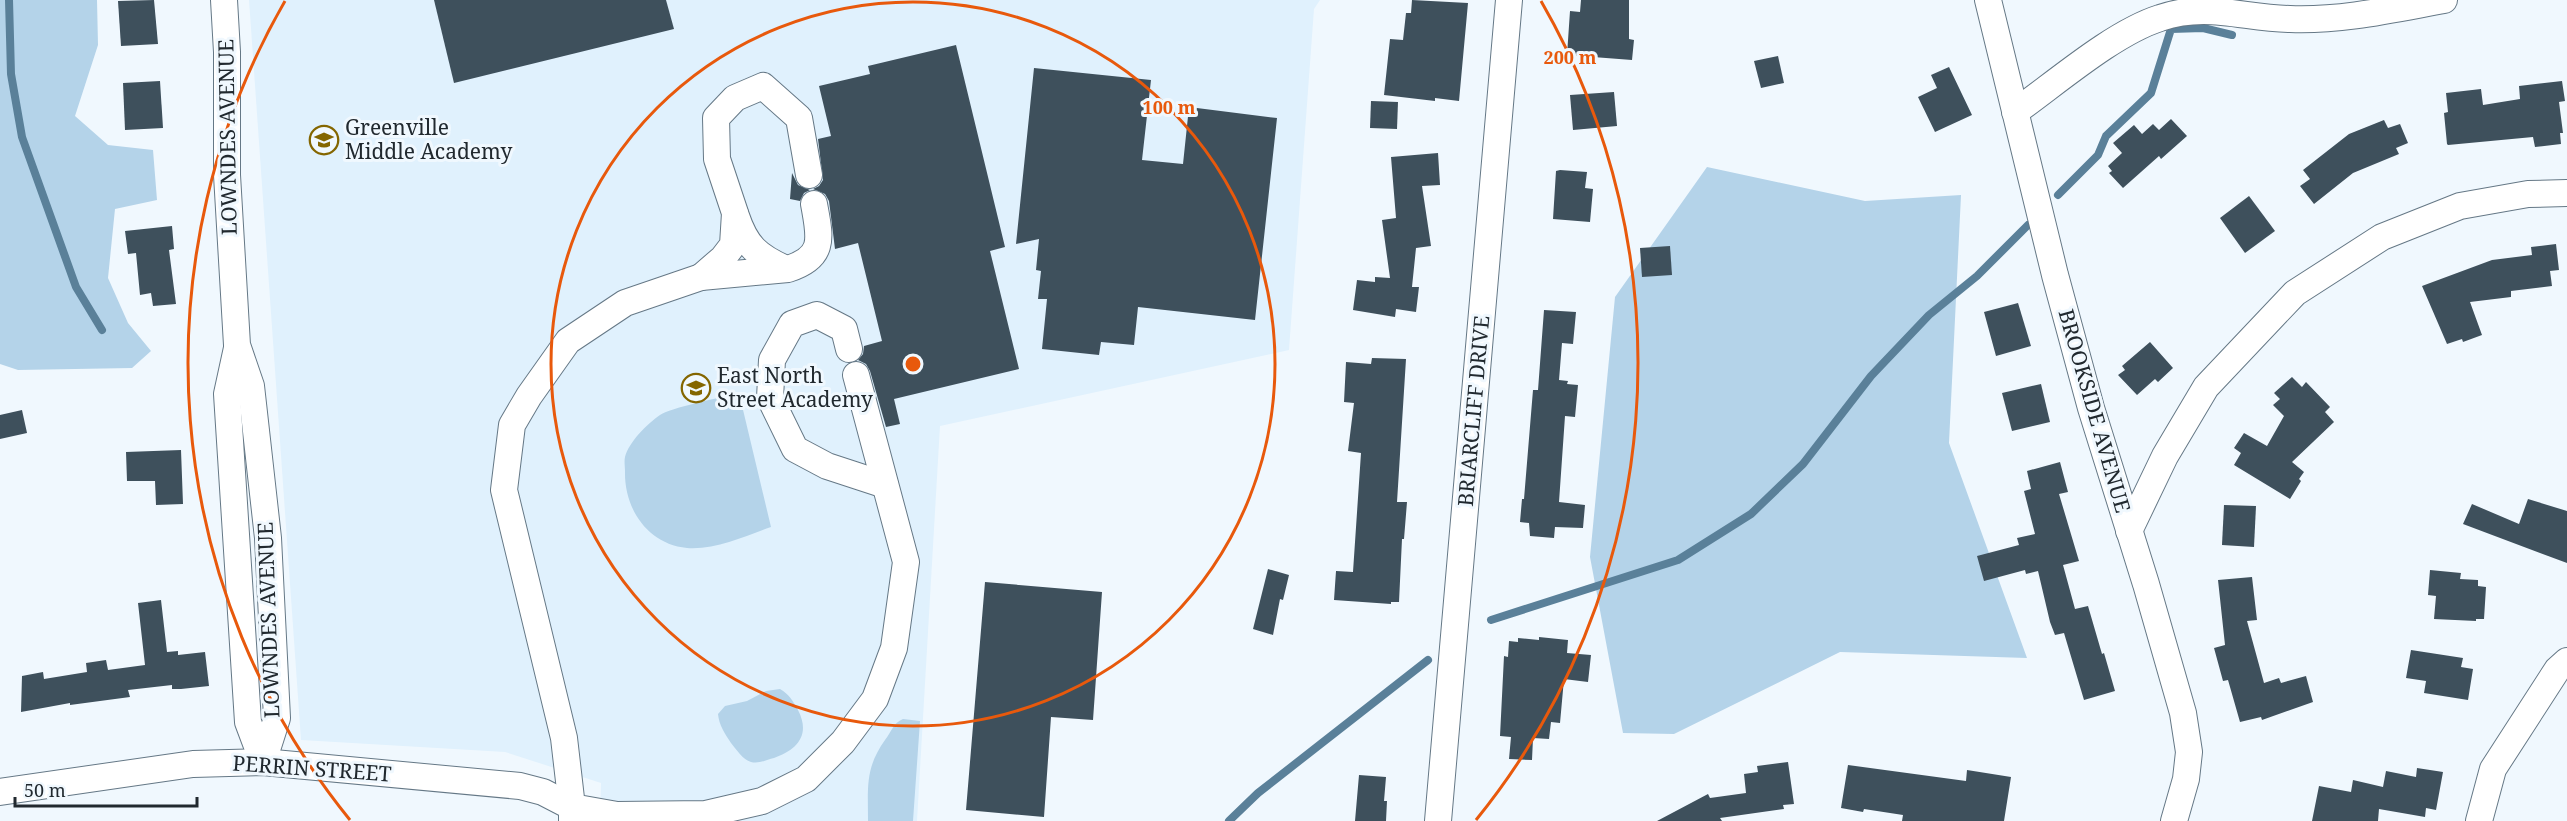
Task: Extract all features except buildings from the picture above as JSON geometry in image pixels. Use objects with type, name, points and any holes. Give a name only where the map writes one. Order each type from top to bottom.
[{"type":"street","name":"LOWNDES AVENUE","points":[[224,0],[227,52],[227,175],[237,345],[250,386],[268,538],[277,718],[264,762]]},
{"type":"street","name":"BRIARCLIFF DRIVE","points":[[1438,821],[1509,0]]},
{"type":"street","name":"BROOKSIDE AVENUE","points":[[1988,0],[2085,386],[2183,713],[2189,752],[2186,779],[2174,821]]},
{"type":"street","points":[[2015,112],[2136,27],[2188,10],[2206,9],[2279,18],[2319,19],[2444,0]]},
{"type":"street","points":[[788,269],[757,254],[742,234],[717,159],[716,118],[735,98],[763,86],[800,118],[809,175]]},
{"type":"street","points":[[2129,531],[2165,456],[2206,387],[2295,293],[2382,237],[2460,206],[2529,194],[2567,193]]},
{"type":"street","points":[[572,814],[564,738],[504,490],[512,425],[529,396],[568,341],[625,303],[701,277],[788,269],[800,265],[813,256],[820,238],[814,204]]},
{"type":"street","points":[[701,277],[723,258],[733,245],[735,213]]},
{"type":"street","points":[[849,349],[844,329],[817,315],[792,324],[772,360],[771,398],[795,449],[827,466],[885,485]]},
{"type":"street","name":"LOWNDES AVENUE","points":[[237,345],[227,394],[248,722],[264,762]]},
{"type":"street","name":"PERRIN STREET","points":[[0,792],[193,764],[264,762],[520,786],[543,792],[572,814],[706,814],[762,801],[806,779],[843,742],[875,699],[894,648],[906,562],[856,375]]},
{"type":"street","points":[[2479,821],[2493,769],[2557,670],[2567,661]]},
{"type":"shaded area","points":[[0,0],[97,0],[98,45],[75,116],[108,145],[153,150],[157,200],[115,209],[108,278],[128,323],[151,351],[132,368],[18,370],[0,364]]},
{"type":"shaded area","name":"East North Street Academy","points":[[249,0],[1320,0],[1314,9],[1289,350],[940,426],[917,821],[600,821],[601,783],[505,752],[301,740]]},
{"type":"shaded area","points":[[1707,167],[1865,201],[1961,195],[1949,443],[2027,658],[1840,652],[1674,734],[1623,733],[1590,557],[1615,297]]},
{"type":"shaded area","points":[[739,393],[771,527],[709,547],[687,548],[660,539],[641,522],[629,498],[625,457],[630,445],[650,423],[665,412]]},
{"type":"shaded area","points":[[780,689],[792,701],[802,719],[800,740],[782,755],[762,762],[748,761],[729,740],[721,726],[718,714],[725,706],[747,701],[766,691]]},
{"type":"shaded area","points":[[903,719],[920,721],[913,821],[868,821],[869,778],[874,760],[893,728]]},
{"type":"waterway","points":[[9,0],[11,74],[22,137],[76,287],[102,330]]},
{"type":"waterway","points":[[2058,195],[2098,155],[2106,136],[2151,93],[2171,29],[2203,28],[2232,35]]},
{"type":"waterway","points":[[1491,620],[1678,560],[1751,514],[1803,464],[1871,376],[1929,315],[1977,276],[2028,225]]},
{"type":"waterway","points":[[1229,821],[1258,793],[1428,660]]},
{"type":"place","name":"Greenville Middle Academy","points":[[324,140]]},
{"type":"place","name":"East North Street Academy","points":[[696,388]]}]
